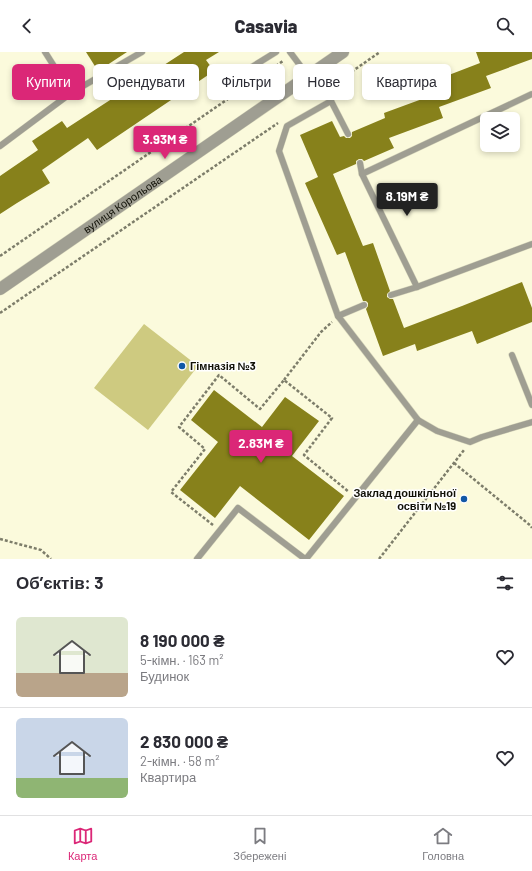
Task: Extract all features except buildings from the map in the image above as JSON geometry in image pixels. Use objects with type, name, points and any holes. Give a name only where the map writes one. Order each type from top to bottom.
[{"type":"street","name":"вулиця Корольова","points":[[326,64],[343,52]]},
{"type":"street","name":"вулиця Корольова","points":[[0,289],[293,86]]},
{"type":"lane","points":[[45,52],[53,64]]},
{"type":"lane","points":[[85,85],[142,52]]},
{"type":"lane","points":[[257,64],[276,52]]},
{"type":"lane","points":[[291,53],[299,64]]},
{"type":"lane","points":[[362,174],[532,94]]},
{"type":"lane","points":[[0,146],[62,100]]},
{"type":"lane","points":[[348,134],[331,101],[287,126],[279,151],[338,316],[418,420],[437,431],[470,442],[532,422]]},
{"type":"lane","points":[[360,163],[362,174],[417,287]]},
{"type":"lane","points":[[392,295],[532,244]]},
{"type":"lane","points":[[338,316],[364,305]]},
{"type":"lane","points":[[512,355],[532,405]]},
{"type":"lane","points":[[197,559],[238,508],[306,559],[418,420]]},
{"type":"path","points":[[354,70],[380,52]]},
{"type":"path","points":[[0,256],[291,53]]},
{"type":"path","points":[[0,313],[278,122]]},
{"type":"path","points":[[220,531],[171,492],[205,450],[179,427],[219,375],[260,408],[321,332],[338,316]]},
{"type":"path","points":[[284,380],[332,418],[304,455],[356,497]]},
{"type":"path","points":[[379,559],[470,442]]},
{"type":"path","points":[[454,463],[532,528]]},
{"type":"path","points":[[0,539],[41,550],[51,559]]},
{"type":"shaded area","points":[[144,324],[198,366],[148,430],[94,388]]},
{"type":"place","name":"Гімназія №3","points":[[182,366]]},
{"type":"place","name":"Заклад дошкільної освіти №19","points":[[464,499]]}]
